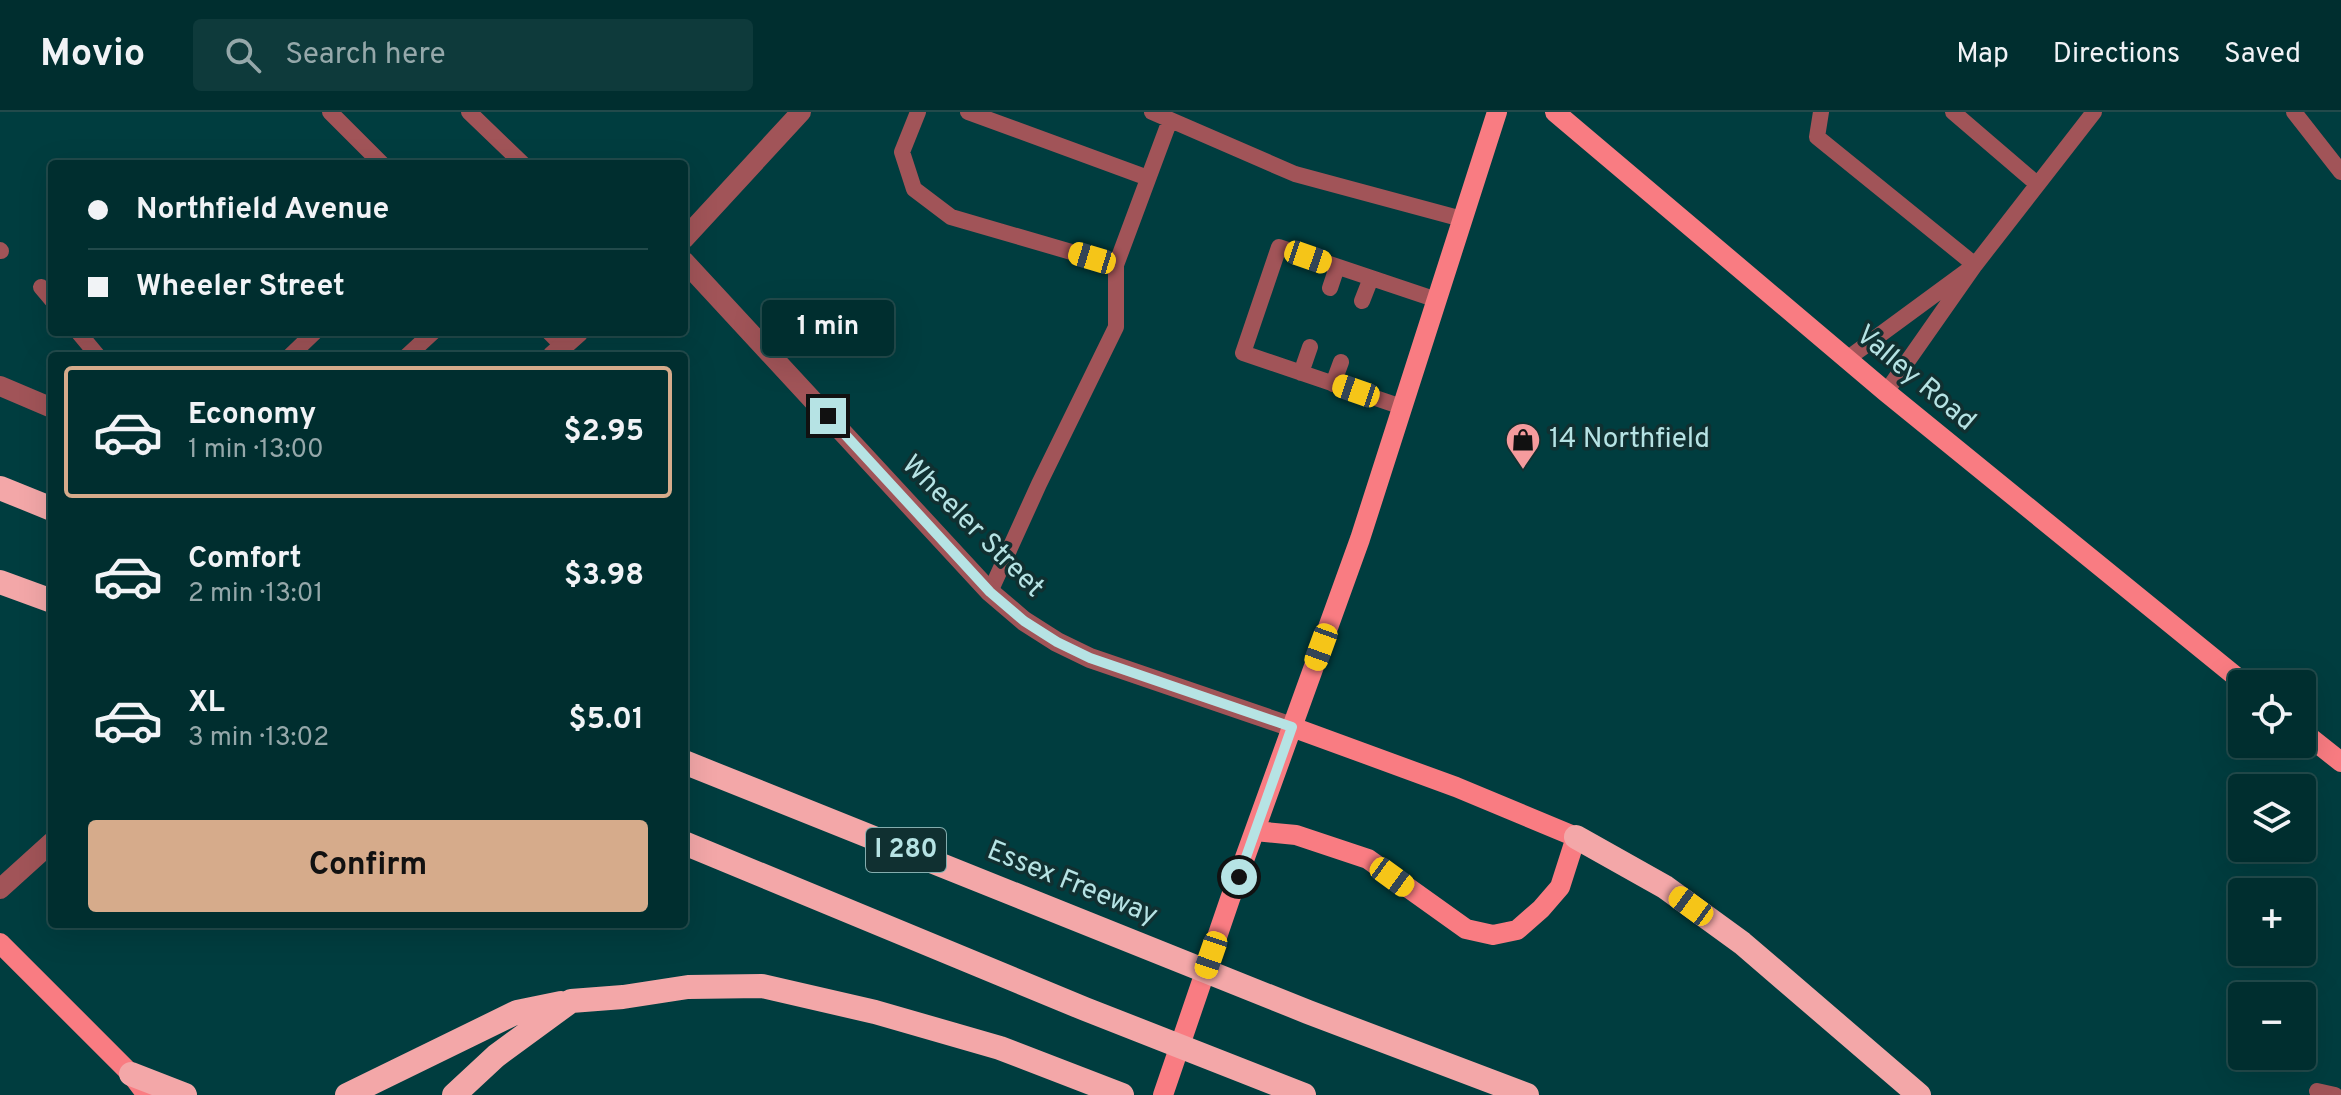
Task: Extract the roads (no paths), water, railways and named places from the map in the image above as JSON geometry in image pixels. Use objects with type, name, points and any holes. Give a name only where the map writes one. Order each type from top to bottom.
[{"type":"highway","points":[[0,488],[48,507]]},
{"type":"highway","points":[[0,582],[48,600]]},
{"type":"highway","name":"Essex Freeway","points":[[688,764],[1308,1012],[1527,1095]]},
{"type":"highway","points":[[1576,837],[1665,887],[1742,943],[1919,1095]]},
{"type":"highway","points":[[688,845],[1085,1009],[1304,1095]]},
{"type":"highway","points":[[347,1095],[517,1012],[571,1001],[688,987],[762,986],[875,1012],[1000,1048],[1122,1095]]},
{"type":"highway","points":[[454,1095],[496,1056],[571,1001]]},
{"type":"highway","points":[[131,1074],[185,1095]]},
{"type":"main road","points":[[1163,1095],[1360,539],[1497,112]]},
{"type":"main road","name":"Valley Road","points":[[1555,112],[1886,392],[2228,670]]},
{"type":"main road","points":[[1255,831],[1296,835],[1368,859],[1466,929],[1493,935],[1517,930],[1560,887],[1576,837],[1456,787],[1292,727]]},
{"type":"main road","points":[[2316,742],[2341,762]]},
{"type":"main road","points":[[0,943],[131,1074],[147,1095]]},
{"type":"street","points":[[688,235],[801,112]]},
{"type":"street","name":"Wheeler Street","points":[[688,265],[990,592],[1024,621],[1090,658],[1292,727]]},
{"type":"street","points":[[0,386],[48,406]]},
{"type":"street","points":[[0,889],[48,846]]},
{"type":"lane","points":[[330,112],[378,160]]},
{"type":"lane","points":[[469,112],[519,160]]},
{"type":"lane","points":[[918,112],[902,152],[914,189],[951,217],[1116,265]]},
{"type":"lane","points":[[968,112],[1148,178]]},
{"type":"lane","points":[[1152,112],[1295,174],[1462,219]]},
{"type":"lane","points":[[1821,112],[1817,137],[1975,265]]},
{"type":"lane","points":[[1953,112],[2037,184]]},
{"type":"lane","points":[[1886,392],[1975,265],[2094,112]]},
{"type":"lane","points":[[2294,112],[2341,172]]},
{"type":"lane","points":[[990,592],[1116,327],[1116,265],[1170,120]]},
{"type":"lane","points":[[1402,407],[1243,353],[1279,247],[1437,300]]},
{"type":"lane","points":[[1847,359],[1975,265]]},
{"type":"lane","points":[[1330,288],[1337,267]]},
{"type":"lane","points":[[1362,301],[1371,278]]},
{"type":"lane","points":[[81,336],[95,352]]},
{"type":"lane","points":[[294,352],[311,336]]},
{"type":"lane","points":[[411,352],[429,336]]},
{"type":"lane","points":[[1301,373],[1310,347]]},
{"type":"lane","points":[[1333,384],[1341,362]]},
{"type":"lane","points":[[2317,1091],[2335,1095]]},
{"type":"place","name":"14 Northfield","points":[[1523,471]]}]
